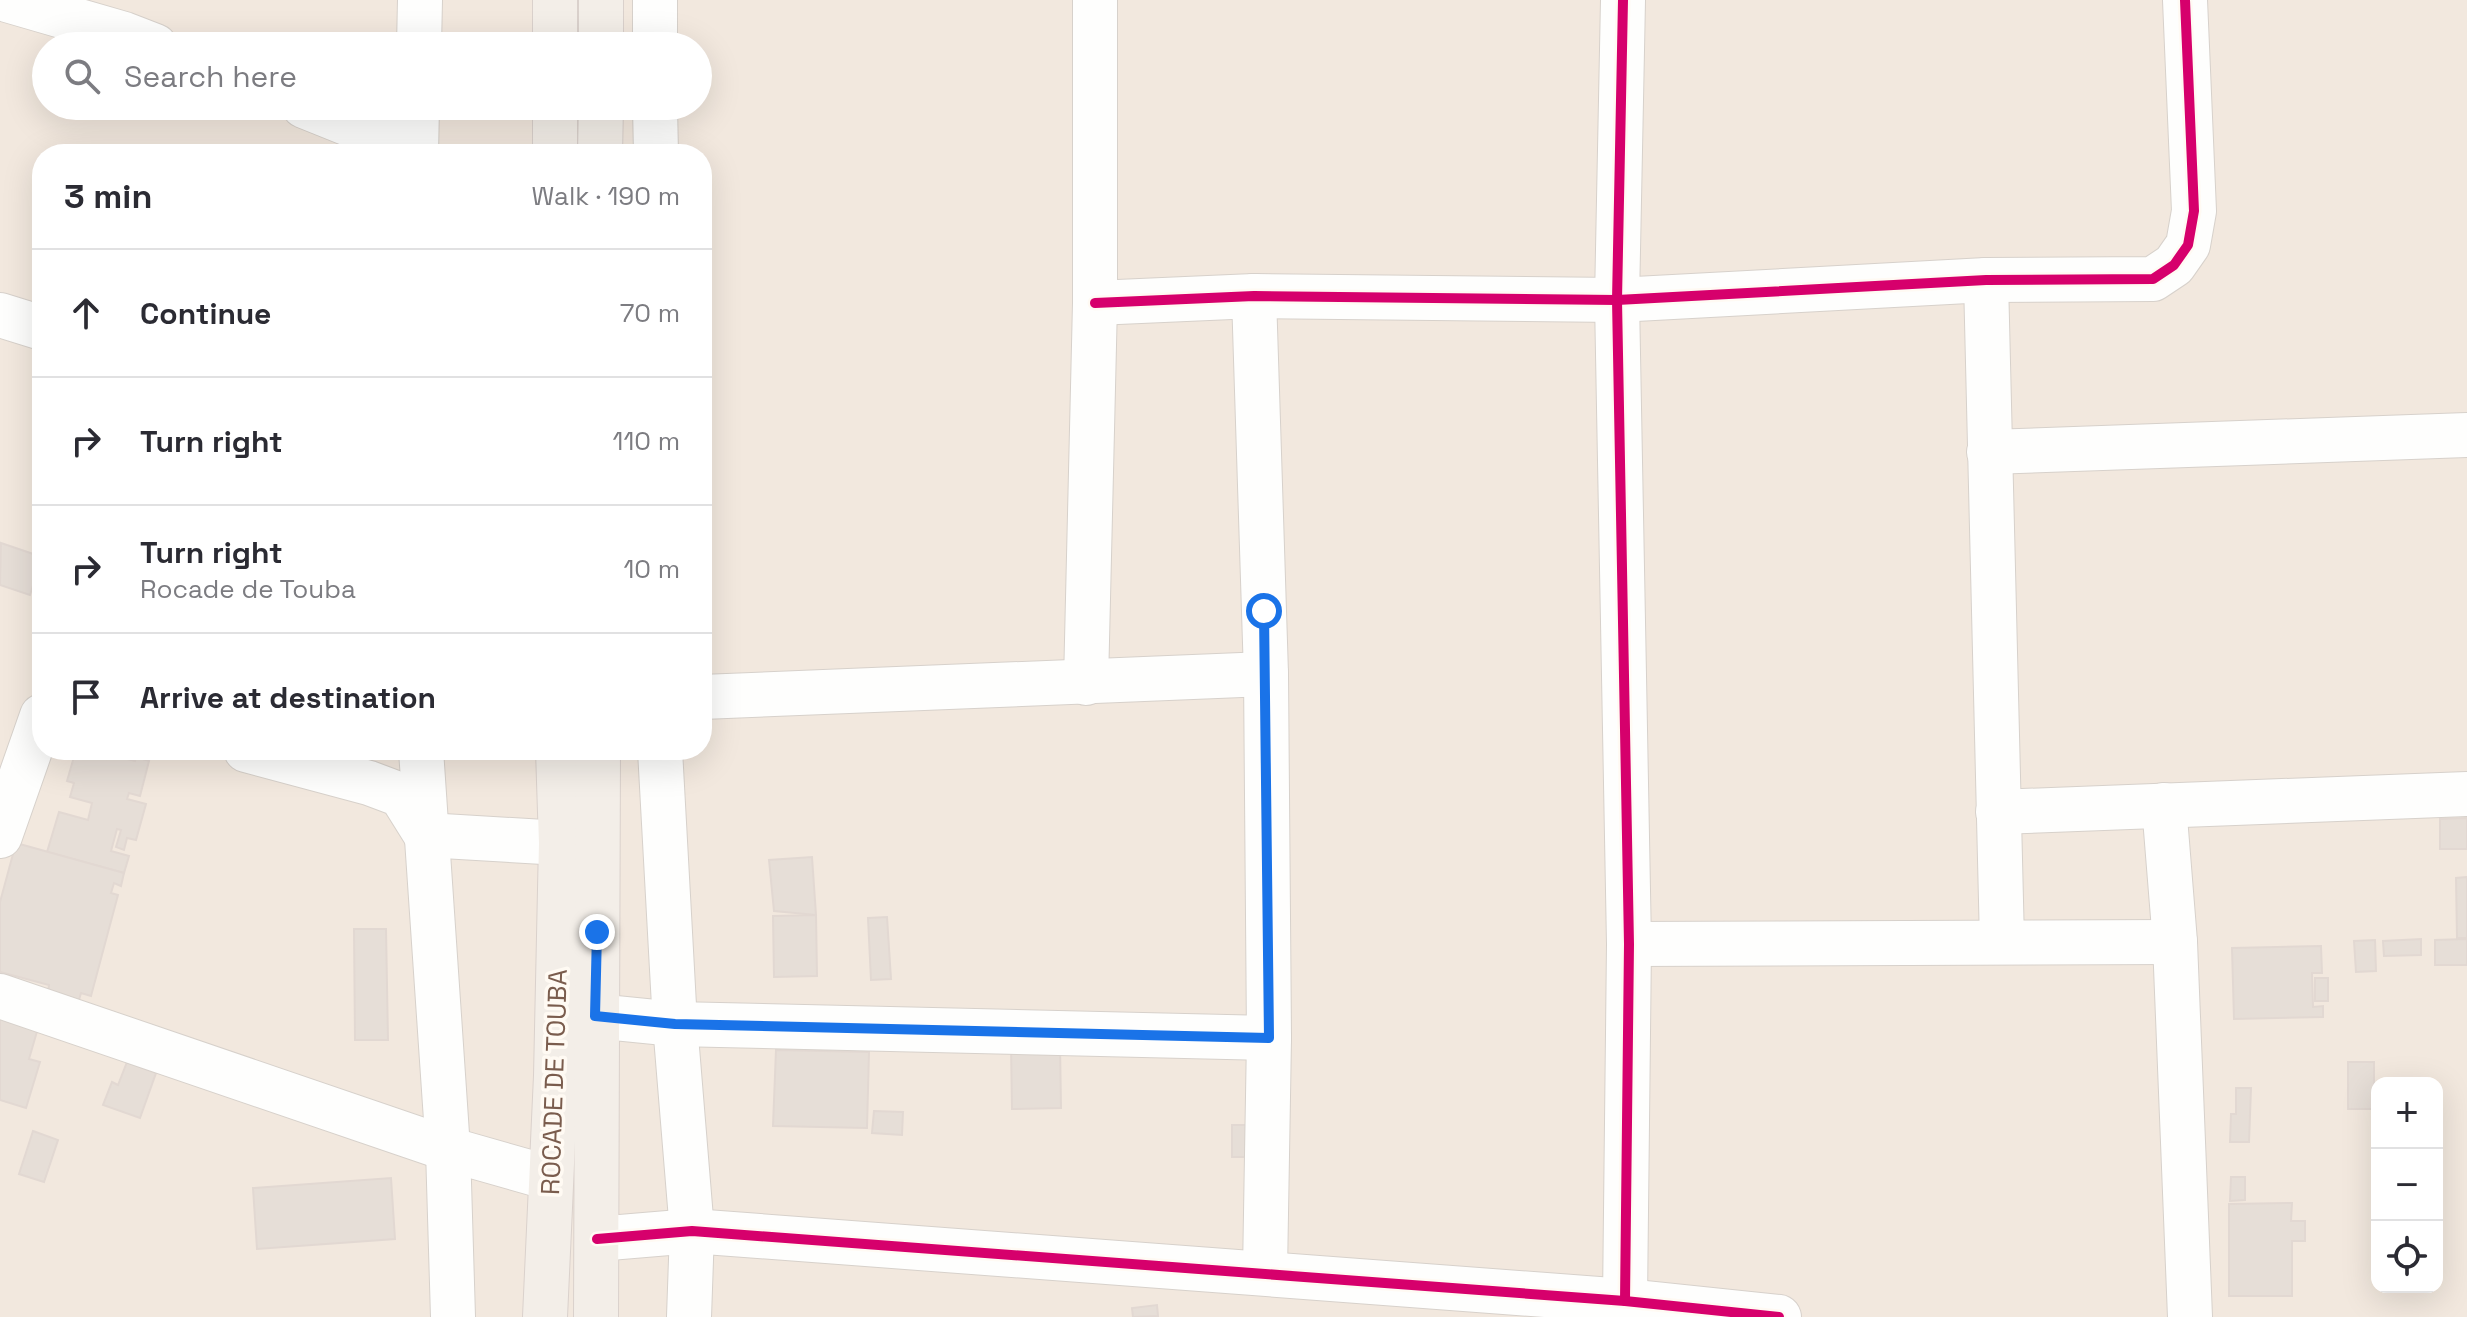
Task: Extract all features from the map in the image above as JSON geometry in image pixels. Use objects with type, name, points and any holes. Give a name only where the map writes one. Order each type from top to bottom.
[{"type":"main road","points":[[555,0],[555,32]]},
{"type":"main road","points":[[601,0],[601,32]]},
{"type":"main road","points":[[555,120],[555,144]]},
{"type":"main road","points":[[600,144],[601,120]]},
{"type":"main road","name":"ROCADE DE TOUBA","points":[[545,1317],[556,1076],[561,843],[558,760]]},
{"type":"main road","name":"ROCADE DE TOUBA","points":[[596,1317],[598,760]]},
{"type":"street","points":[[7,0],[117,32]]},
{"type":"street","points":[[419,32],[420,0]]},
{"type":"street","points":[[655,0],[655,32]]},
{"type":"street","points":[[1086,683],[1095,303],[1095,0]]},
{"type":"street","points":[[1623,0],[1617,300],[1629,944],[1625,1301]]},
{"type":"street","points":[[1095,303],[1254,296],[1617,300],[1986,280],[2153,279],[2174,265],[2188,245],[2194,211],[2185,0]]},
{"type":"street","points":[[337,120],[395,144]]},
{"type":"street","points":[[416,144],[417,120]]},
{"type":"street","points":[[655,120],[656,144]]},
{"type":"street","points":[[1986,280],[2002,942]]},
{"type":"street","points":[[1254,296],[1266,674],[1269,1038],[1265,1272]]},
{"type":"street","points":[[0,315],[32,325]]},
{"type":"street","points":[[1989,452],[2467,435]]},
{"type":"street","points":[[712,697],[1266,674]]},
{"type":"street","points":[[0,836],[32,745]]},
{"type":"street","points":[[283,760],[401,795],[426,835]]},
{"type":"street","points":[[422,760],[448,1149],[453,1317]]},
{"type":"street","points":[[661,760],[675,1024],[692,1231],[689,1317]]},
{"type":"street","points":[[1998,812],[2467,794]]},
{"type":"street","points":[[2164,805],[2175,942],[2190,1317]]},
{"type":"street","points":[[426,835],[561,843]]},
{"type":"street","points":[[1629,944],[2175,942]]},
{"type":"street","points":[[0,996],[448,1149],[550,1178]]},
{"type":"street","points":[[595,1016],[675,1024],[1269,1038]]},
{"type":"street","points":[[597,1239],[692,1231],[1265,1272],[1625,1301],[1779,1317]]},
{"type":"shaded area","points":[[0,0],[2467,0],[2467,1317],[0,1317]]},
{"type":"building","points":[[1,543],[32,554],[30,595],[0,585]]},
{"type":"building","points":[[73,760],[149,761],[140,796],[129,793],[127,799],[146,804],[136,840],[127,838],[124,850],[116,847],[121,830],[117,829],[111,851],[129,856],[124,873],[47,852],[59,812],[88,820],[92,803],[70,797],[74,783],[67,781]]},
{"type":"building","points":[[2467,818],[2467,849],[2440,849],[2440,819]]},
{"type":"building","points":[[16,843],[124,873],[121,886],[114,883],[111,893],[118,895],[91,996],[81,993],[79,1000],[48,992],[49,985],[0,972],[0,902]]},
{"type":"building","points":[[812,857],[816,915],[774,911],[769,860]]},
{"type":"building","points":[[2467,877],[2467,938],[2457,938],[2456,878]]},
{"type":"building","points":[[816,915],[817,976],[774,977],[773,916]]},
{"type":"building","points":[[887,917],[891,979],[871,980],[868,918]]},
{"type":"building","points":[[354,929],[386,929],[388,1040],[355,1040]]},
{"type":"building","points":[[2421,939],[2421,955],[2384,956],[2383,941]]},
{"type":"building","points":[[2467,939],[2467,965],[2435,965],[2435,940]]},
{"type":"building","points":[[2375,940],[2376,971],[2356,972],[2354,941]]},
{"type":"building","points":[[2321,946],[2322,973],[2312,973],[2313,1007],[2323,1006],[2323,1017],[2234,1019],[2232,948]]},
{"type":"building","points":[[2315,978],[2328,978],[2328,1001],[2315,1001]]},
{"type":"building","points":[[0,1017],[38,1028],[29,1059],[40,1062],[26,1108],[0,1100]]},
{"type":"building","points":[[1011,1045],[1060,1045],[1061,1108],[1012,1109]]},
{"type":"building","points":[[776,1050],[869,1052],[867,1128],[773,1126]]},
{"type":"building","points":[[127,1062],[156,1073],[140,1118],[103,1105],[112,1082],[118,1085]]},
{"type":"building","points":[[2348,1062],[2374,1062],[2371,1109],[2348,1109]]},
{"type":"building","points":[[2236,1088],[2251,1088],[2249,1142],[2230,1142],[2231,1114],[2236,1114]]},
{"type":"building","points":[[874,1111],[903,1112],[902,1135],[872,1133]]},
{"type":"building","points":[[1232,1125],[1258,1125],[1259,1157],[1232,1157]]},
{"type":"building","points":[[33,1131],[58,1140],[44,1182],[19,1174]]},
{"type":"building","points":[[2231,1177],[2245,1177],[2245,1200],[2230,1201]]},
{"type":"building","points":[[391,1178],[395,1239],[257,1249],[253,1188]]},
{"type":"building","points":[[2292,1203],[2291,1221],[2305,1221],[2305,1241],[2292,1241],[2292,1296],[2229,1296],[2229,1204]]},
{"type":"building","points":[[1157,1305],[1158,1316],[1133,1317],[1132,1308]]},
{"type":"cycle path","points":[[1623,0],[1617,300],[1629,944],[1625,1301]]},
{"type":"cycle path","points":[[1095,303],[1254,296],[1617,300],[1986,280],[2153,279],[2174,265],[2188,245],[2194,211],[2185,0]]},
{"type":"cycle path","points":[[597,1239],[692,1231],[1625,1301],[1779,1317]]},
{"type":"route","points":[[597,932],[595,1016],[675,1024],[1269,1038],[1264,611]]}]
